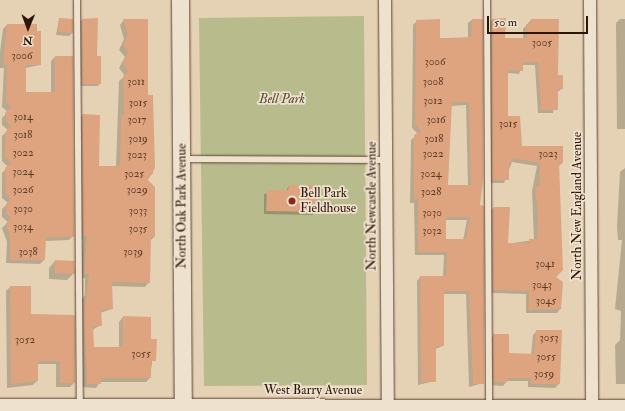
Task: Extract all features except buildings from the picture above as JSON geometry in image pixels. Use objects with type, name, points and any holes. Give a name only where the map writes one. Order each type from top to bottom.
[{"type":"street","name":"North Oak Park Avenue","points":[[180,0],[183,407]]},
{"type":"street","name":"North Newcastle Avenue","points":[[385,0],[388,408]]},
{"type":"street","name":"North New England Avenue","points":[[590,0],[592,408]]},
{"type":"street","name":"West Barry Avenue","points":[[0,405],[80,408],[592,408],[625,406]]},
{"type":"lane","points":[[77,0],[80,408]]},
{"type":"lane","points":[[487,0],[489,408]]},
{"type":"lane","points":[[181,159],[386,160]]},
{"type":"green space","name":"Bell Park","points":[[364,16],[367,385],[204,386],[199,18]]},
{"type":"place","name":"Bell Park Fieldhouse","points":[[292,201]]}]
